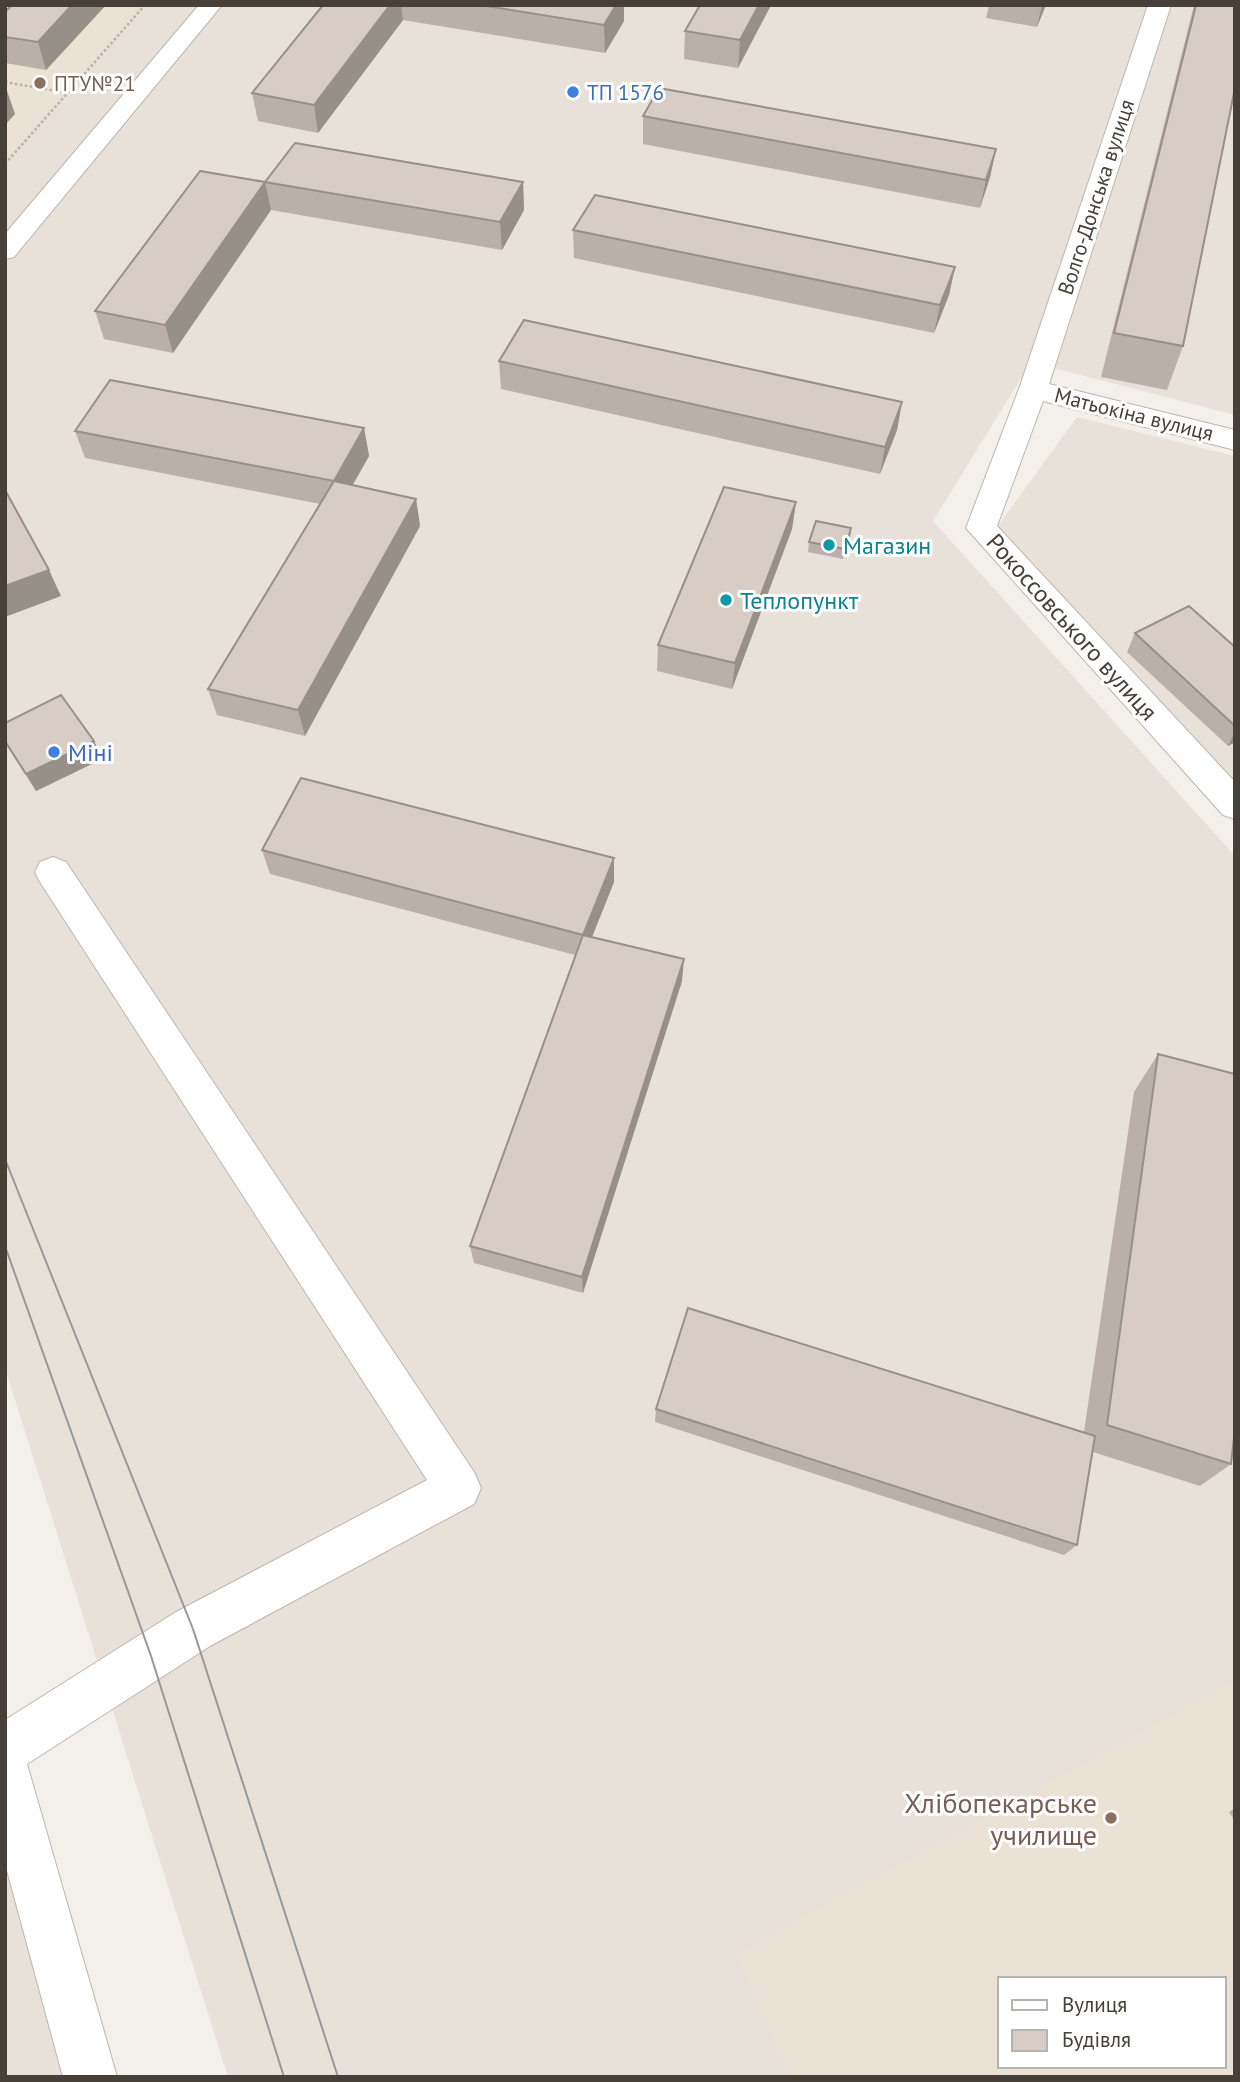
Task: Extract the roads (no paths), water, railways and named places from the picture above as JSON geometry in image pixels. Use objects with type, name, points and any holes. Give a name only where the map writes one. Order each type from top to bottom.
[{"type":"street","points":[[5,251],[211,5]]},
{"type":"street","name":"Волго-Донська вулиця","points":[[1033,389],[1160,5]]},
{"type":"street","name":"Матьокіна вулиця","points":[[1033,389],[1235,440]]},
{"type":"street","name":"Рокоссовського вулиця","points":[[1033,389],[981,528],[1235,805]]},
{"type":"street","points":[[5,1749],[194,1629],[458,1488],[53,872]]},
{"type":"street","points":[[5,1771],[90,2077]]},
{"type":"tram line","points":[[5,1159],[193,1629],[338,2077]]},
{"type":"tram line","points":[[5,1246],[151,1656],[284,2077]]},
{"type":"place","name":"ПТУ№21","points":[[40,83]]},
{"type":"place","name":"ТП 1576","points":[[573,92]]},
{"type":"place","name":"Магазин","points":[[829,545]]},
{"type":"place","name":"Теплопункт","points":[[726,600]]},
{"type":"place","name":"Міні","points":[[54,752]]},
{"type":"place","name":"Хлібопекарське училище","points":[[1111,1818]]}]
